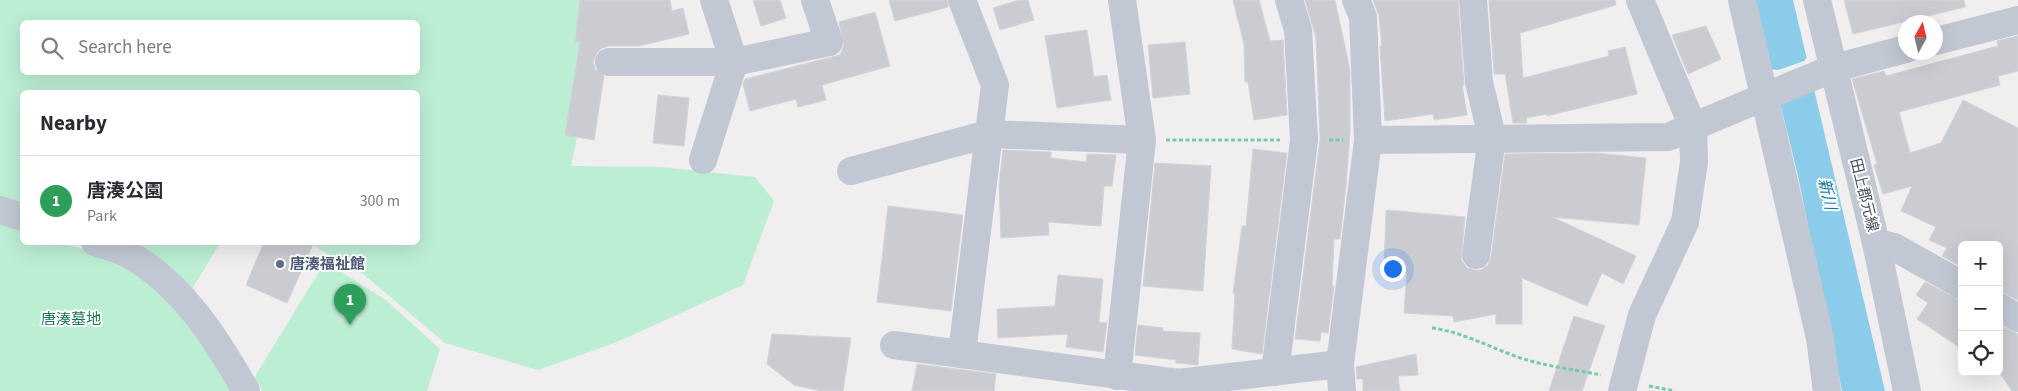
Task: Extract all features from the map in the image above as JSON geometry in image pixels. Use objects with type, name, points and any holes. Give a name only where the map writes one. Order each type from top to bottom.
[{"type":"street","points":[[703,160],[734,62],[714,0]]},
{"type":"street","points":[[609,62],[734,62],[828,42],[815,0]]},
{"type":"street","points":[[962,0],[995,85],[962,354]]},
{"type":"street","points":[[1117,376],[1142,140],[1122,0]]},
{"type":"street","points":[[1275,372],[1304,140],[1298,30],[1289,0]]},
{"type":"street","points":[[1342,391],[1340,364],[1368,140],[1363,17],[1356,0]]},
{"type":"street","points":[[1473,0],[1478,82],[1492,137],[1476,255]]},
{"type":"street","points":[[1623,386],[1642,315],[1685,222],[1694,162],[1693,127],[1640,0]]},
{"type":"street","points":[[1742,0],[1820,338],[1827,391]]},
{"type":"street","name":"田上郡元線","points":[[1817,0],[1829,70],[1876,243],[1907,391]]},
{"type":"street","points":[[1943,40],[2018,20]]},
{"type":"street","points":[[1368,140],[1492,137],[1668,138],[1763,96],[1829,70],[1898,51]]},
{"type":"street","points":[[851,171],[988,134],[1142,140]]},
{"type":"street","points":[[0,210],[20,217]]},
{"type":"street","points":[[1876,243],[1894,247],[1958,284]]},
{"type":"street","points":[[103,245],[126,253],[155,271],[178,292],[224,352],[246,391]]},
{"type":"street","points":[[2003,309],[2018,318]]},
{"type":"street","points":[[894,345],[1117,376],[1180,387],[1340,364]]},
{"type":"path","points":[[1142,140],[1368,140]]},
{"type":"path","points":[[1432,328],[1448,330],[1478,340],[1517,357],[1623,386],[1675,391]]},
{"type":"green space","points":[[0,0],[588,0],[593,57],[571,166],[661,167],[755,177],[774,201],[743,285],[617,342],[538,370],[445,343],[363,274],[312,245],[420,245],[420,90],[20,90],[20,205],[0,197]]},
{"type":"green space","name":"唐湊墓地","points":[[0,219],[20,228],[20,245],[68,245],[120,259],[167,296],[225,368],[260,391],[0,391]]},
{"type":"green space","points":[[122,245],[219,245],[192,289]]},
{"type":"green space","points":[[325,262],[386,300],[440,349],[427,391],[263,391],[254,378]]},
{"type":"water","name":"新川","points":[[1755,0],[1793,0],[1885,391],[1842,391],[1798,176]]},
{"type":"pier","points":[[1809,55],[1817,89],[1779,105],[1770,69],[1778,70],[1804,61]]},
{"type":"building","points":[[580,0],[670,0],[672,11],[683,8],[689,34],[639,46],[609,46],[602,48],[596,54],[593,62],[595,69],[604,76],[594,140],[565,135],[580,42],[575,42]]},
{"type":"building","points":[[753,0],[780,0],[786,18],[761,26]]},
{"type":"building","points":[[889,0],[947,0],[948,7],[895,21]]},
{"type":"building","points":[[1019,0],[1028,0],[1034,20],[1000,30],[993,8]]},
{"type":"building","points":[[1233,0],[1259,0],[1270,41],[1283,40],[1287,115],[1254,120],[1248,82],[1245,82],[1244,44]]},
{"type":"building","points":[[1305,0],[1335,0],[1350,70],[1350,132],[1346,186],[1340,239],[1334,239],[1332,286],[1334,286],[1328,333],[1321,332],[1320,341],[1295,339],[1320,139],[1316,38]]},
{"type":"building","points":[[1373,0],[1458,0],[1464,85],[1462,85],[1467,115],[1434,120],[1433,114],[1385,121],[1380,46],[1382,46],[1379,16]]},
{"type":"building","points":[[1489,0],[1615,0],[1616,5],[1520,33],[1523,78],[1609,56],[1608,51],[1625,47],[1637,94],[1547,116],[1547,114],[1526,118],[1527,123],[1513,123],[1505,74],[1494,74]]},
{"type":"building","points":[[1844,0],[1964,0],[1965,7],[1932,15],[1898,15],[1898,23],[1853,34]]},
{"type":"building","points":[[875,12],[890,66],[822,85],[826,100],[798,107],[796,99],[750,111],[743,84],[745,79],[840,55],[844,45],[839,22]]},
{"type":"building","points":[[1706,26],[1721,59],[1688,74],[1672,35]]},
{"type":"building","points":[[1087,30],[1094,77],[1107,75],[1111,100],[1057,108],[1045,36]]},
{"type":"building","points":[[2018,36],[2018,71],[1998,76],[2000,85],[1899,112],[1910,153],[1941,143],[1963,100],[2018,128],[2018,300],[2003,293],[2003,241],[1958,241],[1958,265],[1942,256],[1947,248],[1929,240],[1936,227],[1901,211],[1912,186],[1883,194],[1874,165],[1877,164],[1852,79],[1884,71],[1886,76],[1998,46],[1997,41]]},
{"type":"building","points":[[1185,42],[1190,94],[1153,98],[1148,45]]},
{"type":"building","points":[[658,95],[689,98],[684,146],[653,143]]},
{"type":"building","points":[[1253,149],[1287,153],[1262,354],[1232,349],[1235,294],[1233,293],[1242,226],[1246,226]]},
{"type":"building","points":[[1003,150],[1051,152],[1051,158],[1086,162],[1087,154],[1116,155],[1112,186],[1104,186],[1101,226],[1048,222],[1049,235],[1001,238],[999,185]]},
{"type":"building","points":[[1596,153],[1646,158],[1639,225],[1552,217],[1636,256],[1623,284],[1602,273],[1587,306],[1522,278],[1522,324],[1496,324],[1496,314],[1454,322],[1453,316],[1404,313],[1407,273],[1384,271],[1386,210],[1465,217],[1461,260],[1467,268],[1481,270],[1488,265],[1491,257],[1505,154]]},
{"type":"building","points":[[1155,163],[1211,166],[1203,291],[1143,286]]},
{"type":"building","points":[[888,206],[963,215],[951,311],[877,302]]},
{"type":"building","name":"唐湊福祉館","points":[[263,245],[313,245],[287,303],[246,285]]},
{"type":"building","points":[[1058,275],[1103,279],[1099,322],[1107,323],[1103,352],[1066,347],[1068,334],[998,338],[997,309],[1055,306]]},
{"type":"building","points":[[1925,282],[1958,299],[1958,346],[1917,319],[1928,303],[1916,295]]},
{"type":"building","points":[[1574,316],[1605,326],[1582,391],[1549,391]]},
{"type":"building","points":[[1138,325],[1163,328],[1163,331],[1200,333],[1198,365],[1135,355]]},
{"type":"building","points":[[2003,327],[2018,334],[2018,391],[2012,391],[2002,376]]},
{"type":"building","points":[[772,334],[851,338],[843,391],[821,391],[794,385],[767,364]]},
{"type":"building","points":[[1416,354],[1418,375],[1398,376],[1400,391],[1363,391],[1363,379],[1357,379],[1356,367]]},
{"type":"building","points":[[917,364],[996,374],[994,391],[912,391]]},
{"type":"place","name":"唐湊福祉館","points":[[280,264]]},
{"type":"place","name":"唐湊公園","points":[[350,325]]}]
